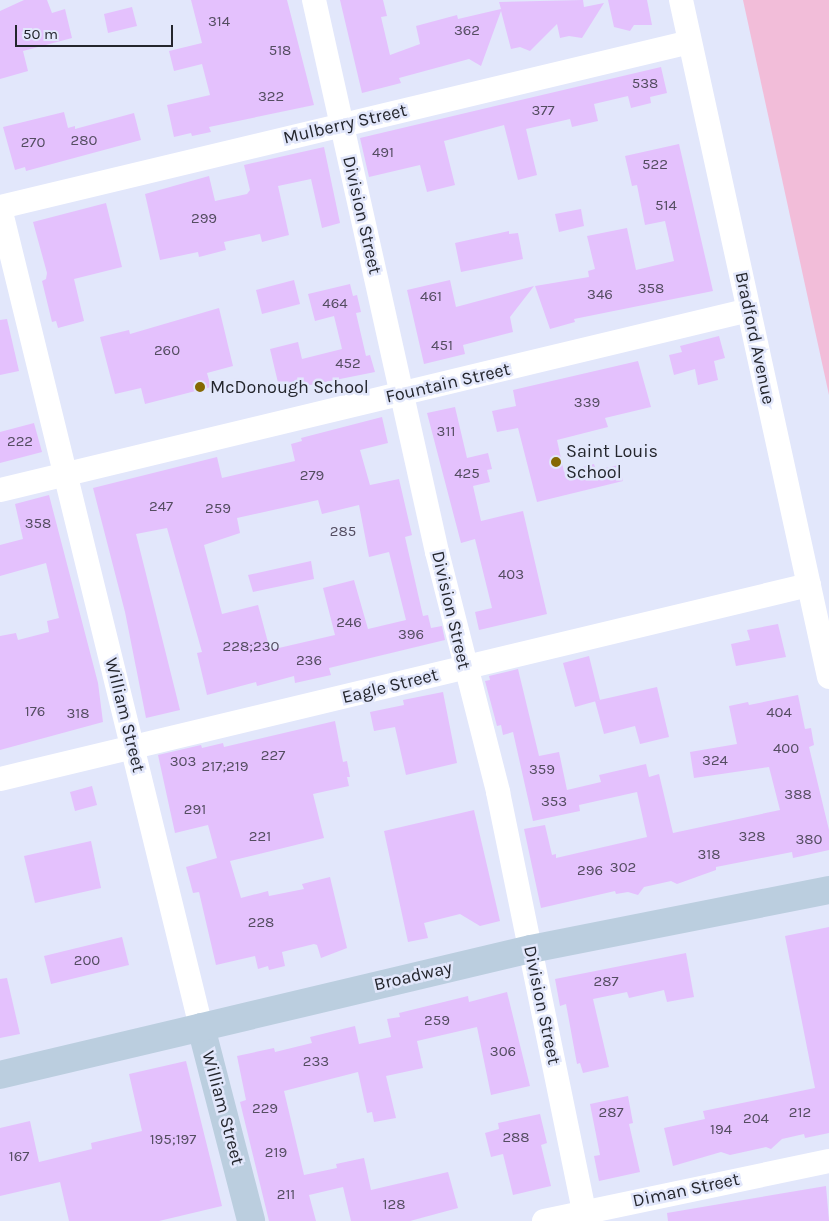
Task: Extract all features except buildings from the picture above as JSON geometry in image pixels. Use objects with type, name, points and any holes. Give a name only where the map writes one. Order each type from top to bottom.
[{"type":"main road","name":"Broadway","points":[[0,1075],[531,948],[829,890]]},
{"type":"main road","name":"William Street","points":[[202,1027],[251,1221]]},
{"type":"street","name":"Division Street","points":[[314,0],[464,668],[498,792],[586,1217]]},
{"type":"street","name":"Bradford Avenue","points":[[681,0],[829,677]]},
{"type":"street","name":"Mulberry Street","points":[[0,207],[690,42]]},
{"type":"street","name":"William Street","points":[[0,207],[202,1027]]},
{"type":"street","name":"Fountain Street","points":[[0,490],[749,310]]},
{"type":"street","name":"Eagle Street","points":[[0,779],[809,585]]},
{"type":"street","name":"Diman Street","points":[[544,1221],[586,1217],[829,1161]]},
{"type":"shaded area","points":[[743,0],[829,0],[829,395]]},
{"type":"place","name":"McDonough School","points":[[200,387]]},
{"type":"place","name":"Saint Louis School","points":[[556,462]]}]
